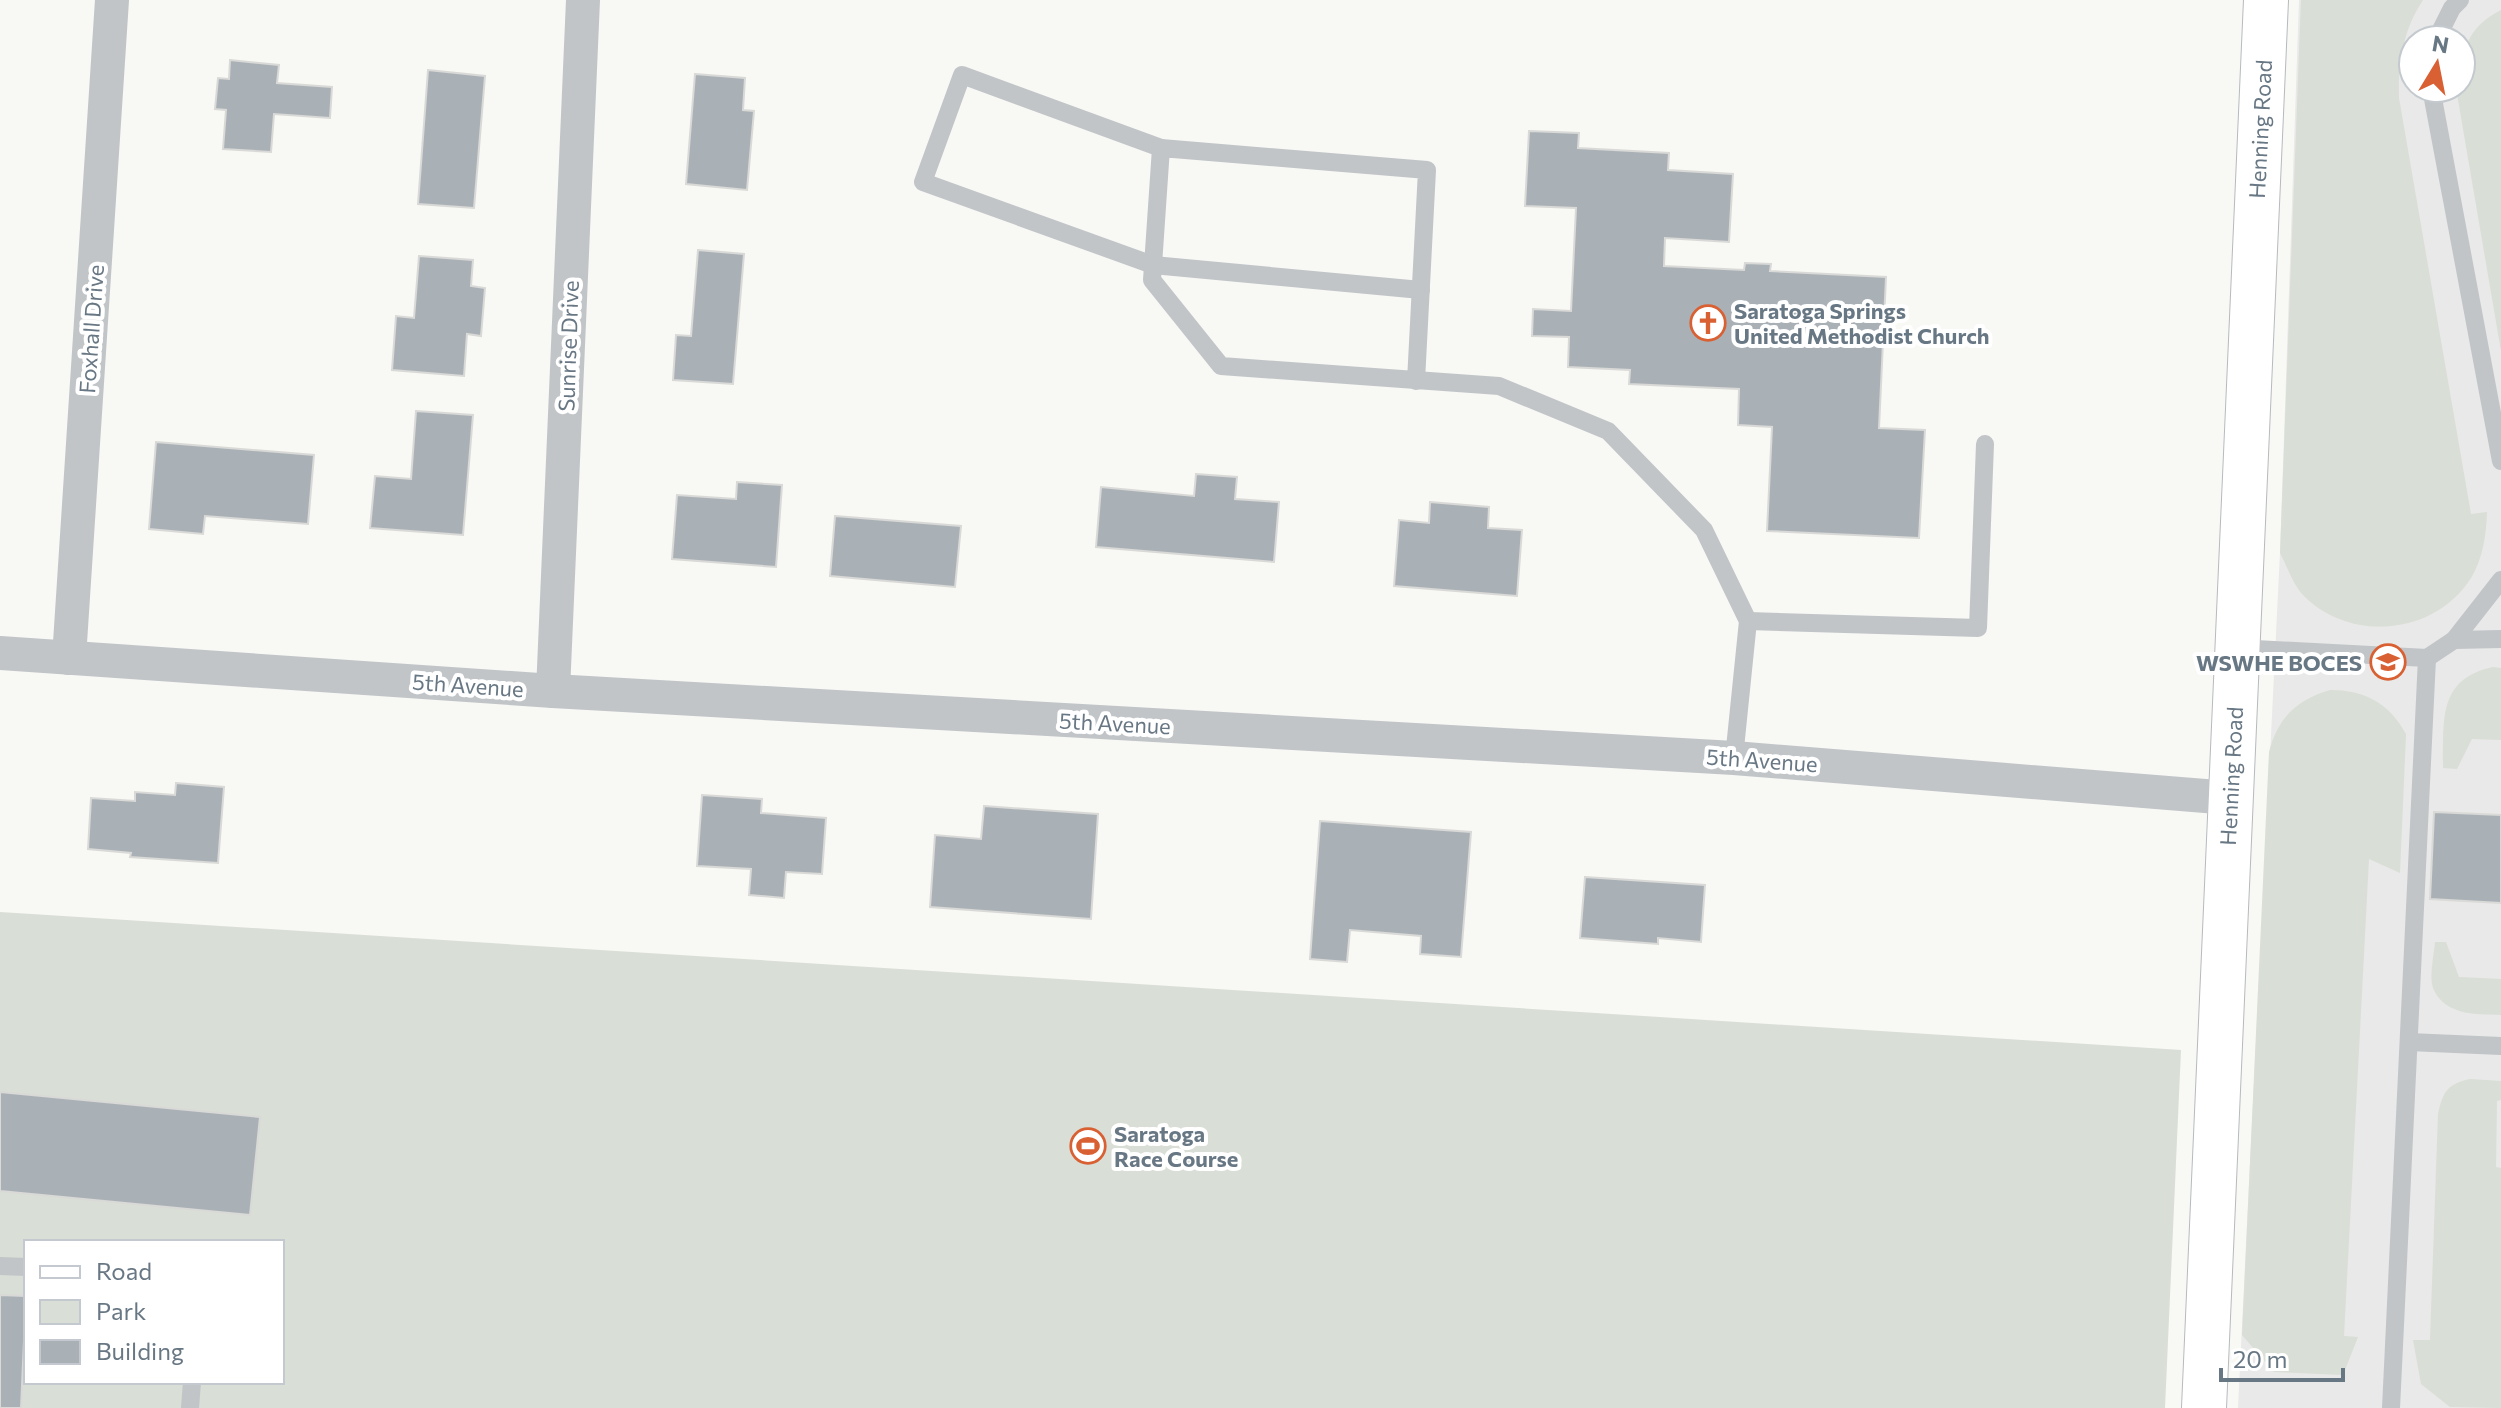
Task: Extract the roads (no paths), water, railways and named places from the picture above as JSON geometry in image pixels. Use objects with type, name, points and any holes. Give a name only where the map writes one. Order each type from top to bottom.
[{"type":"street","name":"Foxhall Drive","points":[[69,658],[112,0]]},
{"type":"street","name":"Sunrise Drive","points":[[553,691],[583,0]]},
{"type":"street","name":"Henning Road","points":[[2204,1408],[2266,0]]},
{"type":"street","name":"5th Avenue","points":[[0,653],[553,691],[1734,758],[2230,798]]},
{"type":"lane","points":[[2444,24],[2460,0]]},
{"type":"lane","points":[[1416,381],[1421,290],[1427,170],[1161,148],[962,75],[923,182],[1153,265],[1421,290]]},
{"type":"lane","points":[[2434,104],[2501,461]]},
{"type":"lane","points":[[1161,148],[1152,280],[1221,366],[1499,386],[1608,431],[1704,530],[1748,621],[1734,758]]},
{"type":"lane","points":[[1748,621],[1978,628],[1985,444]]},
{"type":"lane","points":[[2237,648],[2427,658],[2454,640],[2501,580]]},
{"type":"lane","points":[[2454,640],[2501,639]]},
{"type":"lane","points":[[2391,1408],[2427,658]]},
{"type":"lane","points":[[2409,1042],[2501,1046]]},
{"type":"lane","points":[[0,1266],[24,1267]]},
{"type":"lane","points":[[190,1408],[192,1384]]},
{"type":"place","name":"Saratoga Springs United Methodist Church","points":[[1708,323]]},
{"type":"place","name":"WSWHE BOCES","points":[[2388,662]]},
{"type":"place","name":"Saratoga Race Course","points":[[1088,1146]]}]
